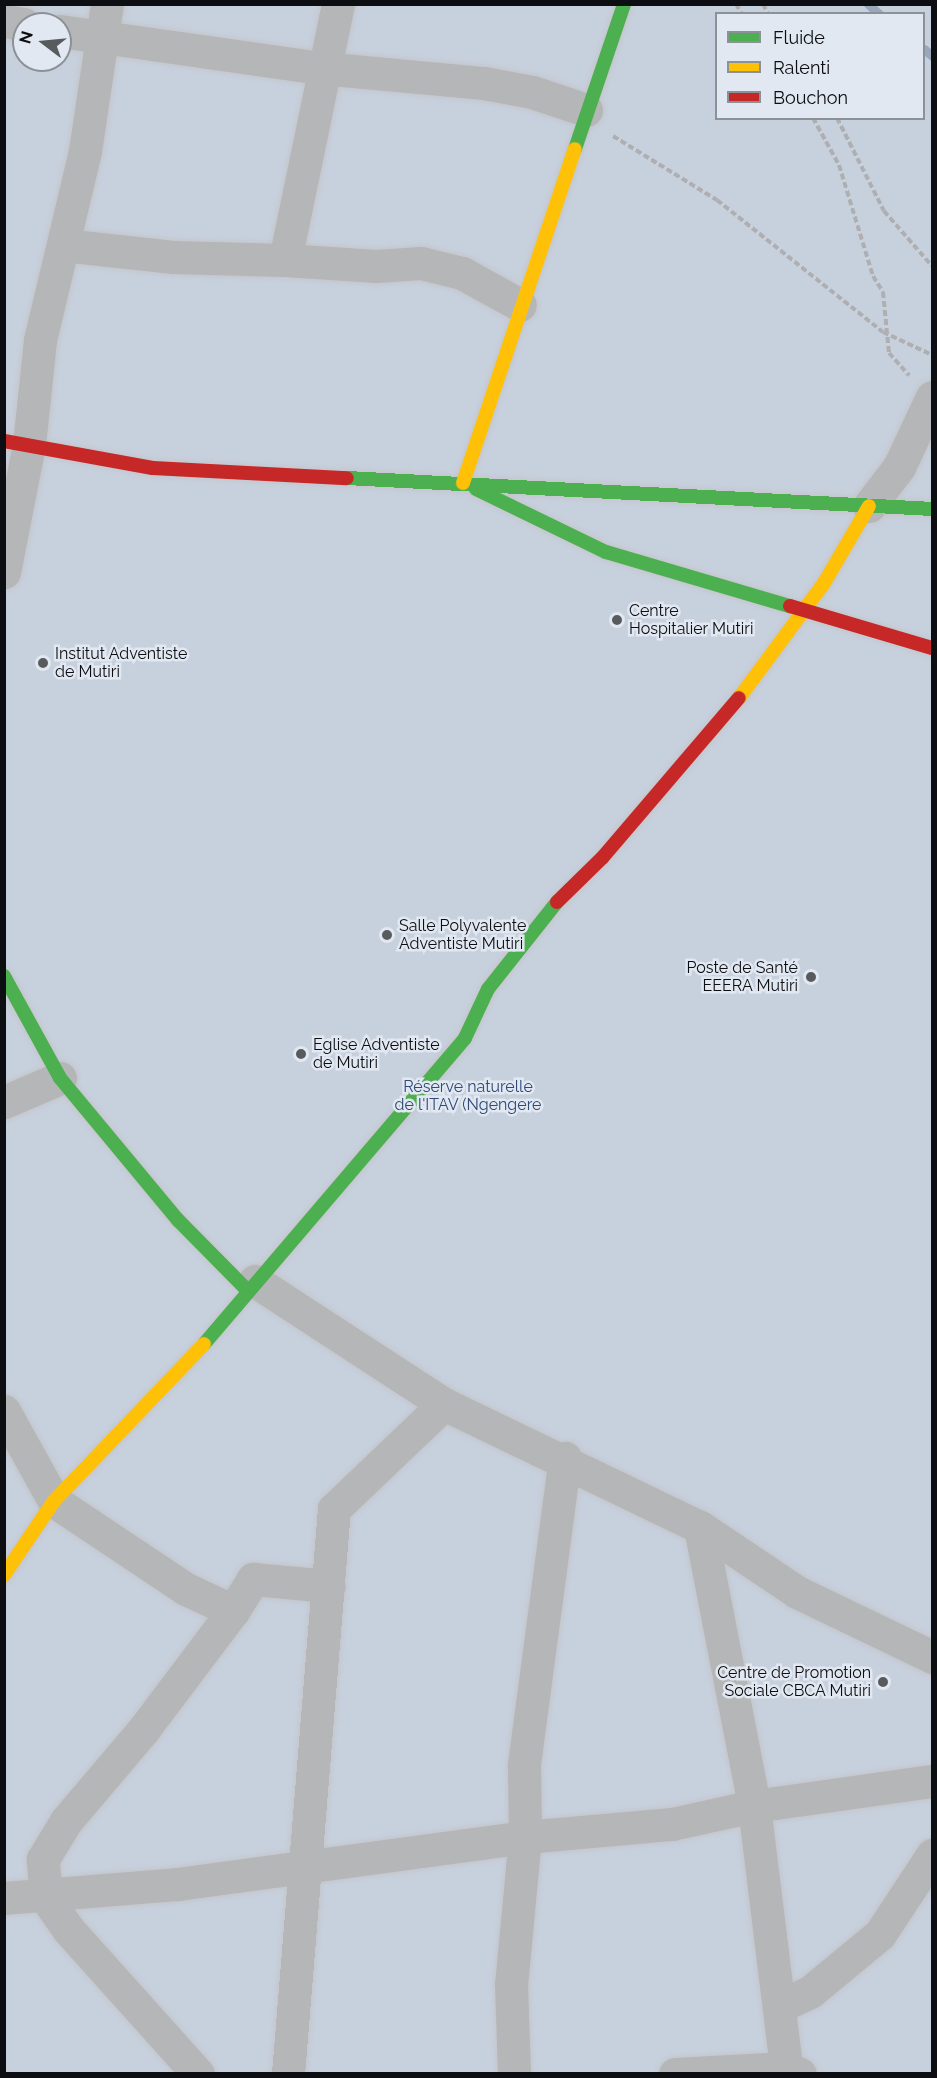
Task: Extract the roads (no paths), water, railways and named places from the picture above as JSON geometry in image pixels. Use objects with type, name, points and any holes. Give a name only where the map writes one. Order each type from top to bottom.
[{"type":"street","points":[[4,572],[16,443],[63,245],[107,4]]},
{"type":"street","points":[[285,260],[321,68],[338,4]]},
{"type":"street","points":[[463,483],[520,304],[624,4]]},
{"type":"street","points":[[72,33],[321,68],[484,83],[532,92],[586,110]]},
{"type":"street","points":[[63,245],[173,257],[285,260],[376,266],[421,263],[462,273],[520,304]]},
{"type":"street","points":[[4,1575],[54,1501],[183,1369],[251,1286],[465,1038],[508,961],[750,686],[807,608],[869,506],[899,467],[920,390]]},
{"type":"street","points":[[16,443],[153,468],[933,509]]},
{"type":"street","points":[[463,483],[606,552],[807,608],[933,648]]},
{"type":"street","points":[[4,976],[60,1078],[178,1220],[251,1286],[444,1404],[565,1458],[700,1527],[797,1592],[933,1657]]},
{"type":"street","points":[[4,1102],[60,1078]]},
{"type":"street","points":[[288,2073],[334,1509],[444,1404]]},
{"type":"street","points":[[4,1411],[54,1501],[134,1557],[233,1611]]},
{"type":"street","points":[[514,2073],[511,1985],[525,1837],[524,1764],[565,1458]]},
{"type":"street","points":[[675,2073],[793,2071],[780,2006],[754,1806],[700,1527]]},
{"type":"street","points":[[198,2073],[46,1898],[43,1859],[66,1821],[144,1729],[233,1611],[253,1579],[329,1586]]},
{"type":"street","points":[[4,1898],[46,1898],[304,1869],[525,1837],[672,1824],[754,1806],[933,1781]]},
{"type":"street","points":[[780,2006],[810,1992],[880,1934],[933,1855]]},
{"type":"waterway","points":[[868,4],[877,12]]},
{"type":"waterway","points":[[925,50],[932,56]]},
{"type":"place","name":"Centre Hospitalier Mutiri","points":[[617,620]]},
{"type":"place","name":"Institut Adventiste de Mutiri","points":[[43,663]]},
{"type":"place","name":"Salle Polyvalente Adventiste Mutiri","points":[[387,935]]},
{"type":"place","name":"Poste de Santé EEERA Mutiri","points":[[811,977]]},
{"type":"place","name":"Eglise Adventiste de Mutiri","points":[[301,1054]]},
{"type":"place","name":"Centre de Promotion Sociale CBCA Mutiri","points":[[883,1682]]},
{"type":"park label","name":"Réserve naturelle de l'ITAV (Ngengere","points":[[468,1096]]}]
